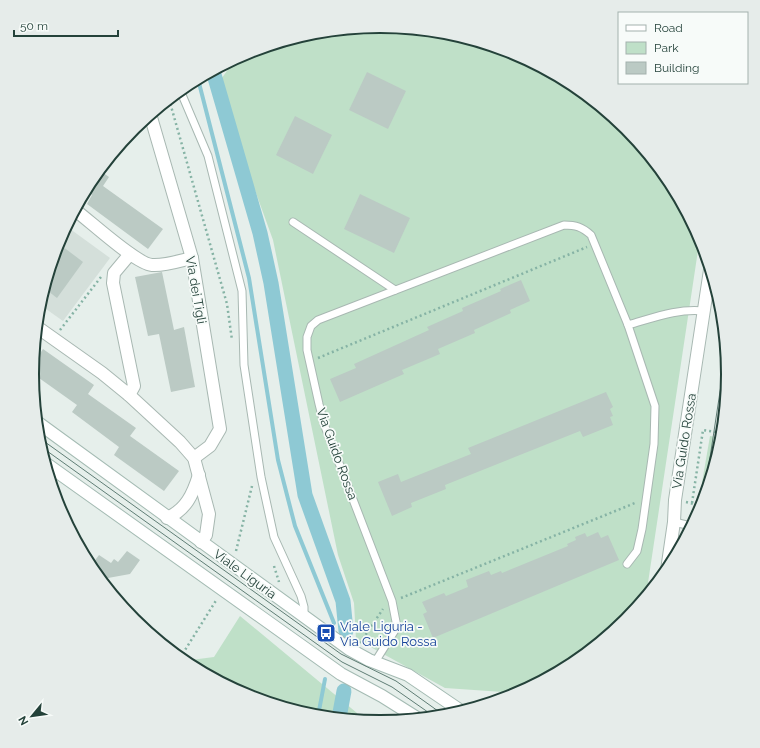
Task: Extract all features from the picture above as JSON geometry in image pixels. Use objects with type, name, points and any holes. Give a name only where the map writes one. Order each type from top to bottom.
[{"type":"street","name":"Via dei Tigli","points":[[152,121],[192,258],[220,429],[210,446],[194,458]]},
{"type":"street","points":[[79,213],[130,254],[150,265],[192,258]]},
{"type":"street","points":[[128,395],[134,386],[113,283],[114,273],[130,254]]},
{"type":"street","name":"Via Guido Rossa","points":[[669,554],[674,522],[675,500],[708,283]]},
{"type":"street","points":[[42,330],[102,373],[180,442],[194,458],[200,475],[209,514],[206,535],[201,542]]},
{"type":"street","name":"Viale Liguria","points":[[43,427],[349,649],[375,662],[408,674],[455,706]]},
{"type":"street","name":"Viale Liguria","points":[[53,469],[341,674],[382,696],[409,713]]},
{"type":"street","points":[[167,518],[178,514],[187,503],[194,491],[200,475]]},
{"type":"lane","points":[[182,96],[208,156],[242,291],[244,365],[261,477],[274,537],[301,596],[304,607],[304,616]]},
{"type":"lane","points":[[293,222],[395,290]]},
{"type":"lane","name":"Via Guido Rossa","points":[[375,662],[397,627],[392,601],[324,424],[310,361],[307,336],[311,326],[318,320],[564,225],[575,225],[585,229],[591,235],[628,325],[655,406],[654,444],[646,502],[637,551],[627,564]]},
{"type":"lane","points":[[628,325],[679,310],[691,309],[704,311]]},
{"type":"lane","points":[[674,522],[686,525]]},
{"type":"path","points":[[170,104],[226,304],[232,343]]},
{"type":"path","points":[[310,361],[595,244]]},
{"type":"path","points":[[54,338],[105,272]]},
{"type":"path","points":[[692,503],[704,430],[716,432]]},
{"type":"path","points":[[234,556],[253,482]]},
{"type":"path","points":[[359,645],[382,609],[392,601],[624,507],[646,502]]},
{"type":"path","points":[[183,653],[223,590]]},
{"type":"shaded area","points":[[71,230],[110,258],[63,321],[46,309],[57,264]]},
{"type":"green space","points":[[380,33],[425,36],[490,51],[531,68],[588,103],[621,133],[651,166],[686,223],[698,251],[648,586],[621,615],[588,645],[531,680],[503,692],[445,688],[356,639],[354,603],[338,555],[273,240],[217,85],[229,68],[250,59],[270,51],[292,45],[335,36]]},
{"type":"green space","points":[[710,436],[715,437],[709,462],[701,489]]},
{"type":"green space","points":[[240,616],[357,714],[313,708],[270,697],[229,680],[194,660],[214,657]]},
{"type":"building","points":[[367,72],[406,91],[388,129],[349,110]]},
{"type":"building","points":[[295,116],[332,135],[313,174],[276,155]]},
{"type":"building","points":[[104,173],[109,177],[103,186],[163,229],[148,249],[87,204],[92,195],[91,194]]},
{"type":"building","points":[[360,194],[410,218],[394,253],[344,229]]},
{"type":"building","points":[[64,247],[83,262],[57,298],[50,292],[57,264]]},
{"type":"building","points":[[162,272],[174,330],[184,327],[195,387],[171,392],[159,334],[148,336],[135,277]]},
{"type":"building","points":[[521,280],[530,301],[510,310],[511,313],[474,330],[475,333],[438,349],[440,354],[402,370],[404,374],[340,402],[330,379],[356,368],[354,364],[429,330],[427,327],[463,311],[462,308],[501,291],[500,289]]},
{"type":"building","points":[[43,349],[94,385],[88,394],[136,428],[130,436],[179,471],[164,491],[114,455],[119,447],[72,412],[77,405],[39,378],[40,354]]},
{"type":"building","points":[[606,392],[613,407],[610,409],[613,416],[610,417],[613,425],[583,437],[580,431],[445,485],[446,489],[411,503],[412,507],[392,516],[378,482],[398,474],[401,482],[471,454],[468,448]]},
{"type":"building","points":[[598,532],[601,538],[608,535],[619,560],[433,638],[423,614],[427,612],[422,602],[444,593],[446,596],[468,587],[466,580],[489,571],[491,575],[501,571],[502,573],[568,546],[567,544],[576,540],[575,537],[585,533],[587,537]]},
{"type":"building","points":[[127,551],[140,560],[130,574],[107,579],[95,561],[99,555],[111,563],[114,559],[118,562]]},
{"type":"waterway","points":[[215,76],[260,233],[271,283],[305,495],[343,601],[346,631]]},
{"type":"waterway","points":[[200,85],[249,278],[278,460],[295,526],[334,623]]},
{"type":"waterway","points":[[319,709],[325,679]]},
{"type":"waterway","points":[[340,712],[344,691]]},
{"type":"tram line","points":[[710,458],[720,390]]},
{"type":"tram line","points":[[46,443],[341,654],[396,681],[436,710]]},
{"type":"tram line","points":[[49,452],[342,662],[392,687],[427,712]]},
{"type":"place","name":"Viale Liguria - Via Guido Rossa","points":[[326,633]]}]
